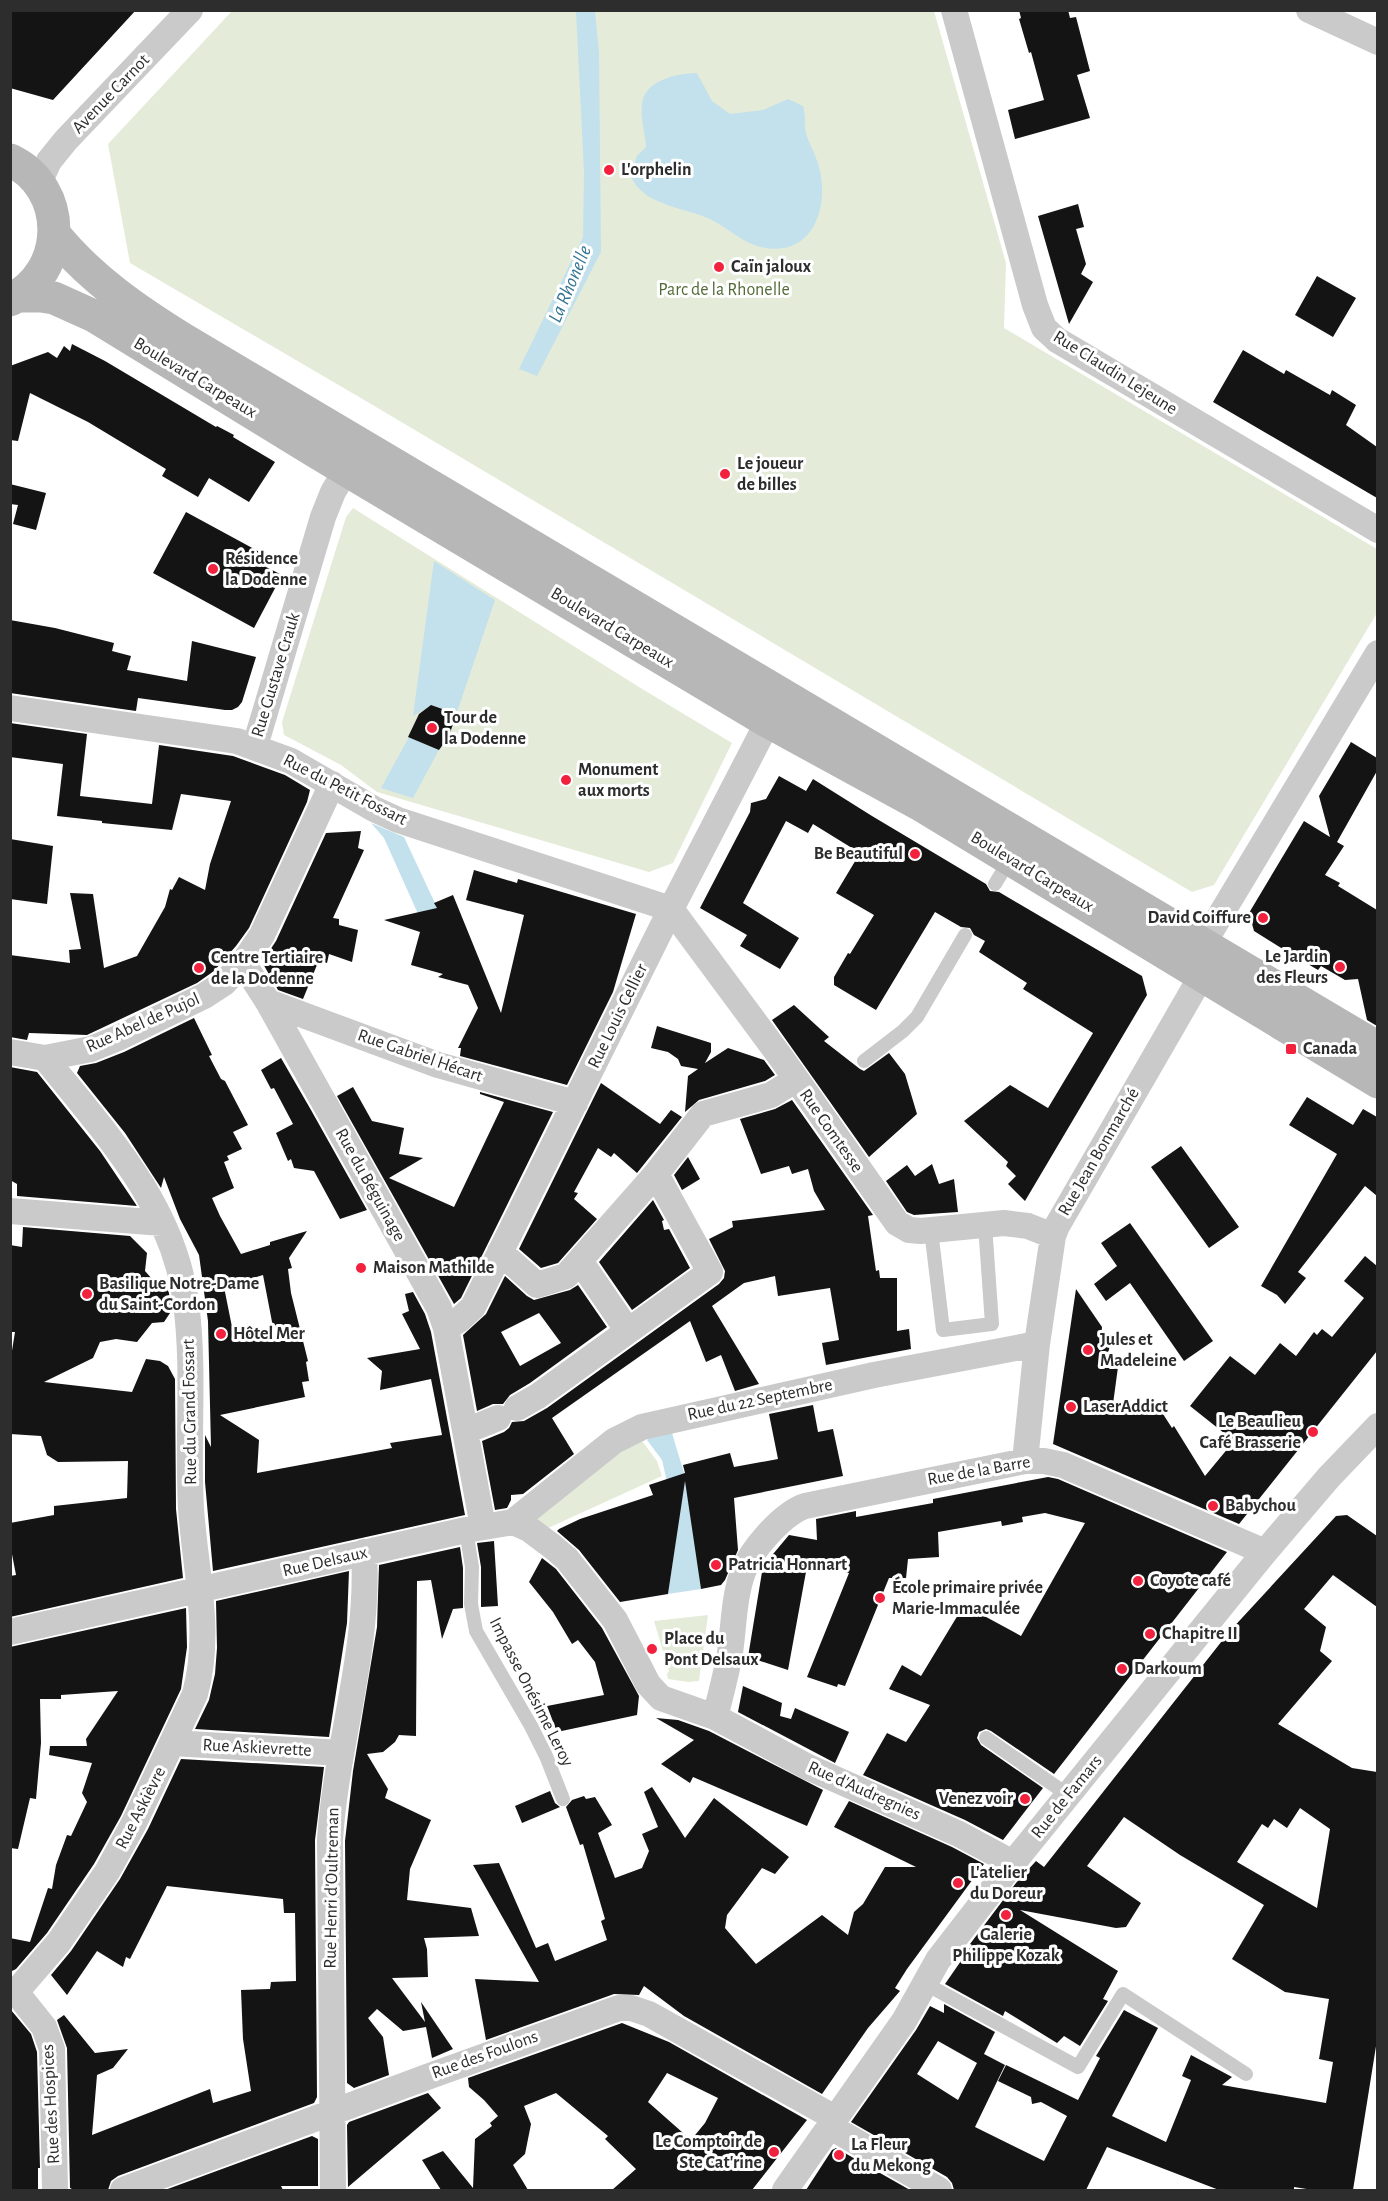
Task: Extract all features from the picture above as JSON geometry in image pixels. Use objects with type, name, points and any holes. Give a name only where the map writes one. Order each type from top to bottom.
[{"type":"main road","points":[[10,160],[25,169],[39,183],[52,207],[55,235],[51,255],[42,273],[14,298]]},
{"type":"main road","name":"Boulevard Carpeaux","points":[[55,235],[73,257],[98,279],[183,339],[774,708],[905,796],[1003,871],[1203,960],[1377,1048]]},
{"type":"main road","name":"Boulevard Carpeaux","points":[[14,298],[41,296],[54,298],[79,308],[346,470],[774,708],[1081,874],[1377,1082]]},
{"type":"street","name":"Avenue Carnot","points":[[39,183],[49,161],[66,140],[190,10]]},
{"type":"street","name":"Rue Claudin Lejeune","points":[[954,10],[1035,305],[1044,328],[1057,340],[1377,530]]},
{"type":"street","points":[[1309,10],[1377,42]]},
{"type":"street","name":"Rue Gustave Crauk","points":[[255,746],[327,506],[346,470]]},
{"type":"street","name":"Rue Jean Bonmarché","points":[[1025,1461],[1037,1344],[1053,1236],[1065,1209],[1203,960],[1377,652]]},
{"type":"street","name":"Rue du Petit Fossart","points":[[10,708],[221,737],[255,746],[291,762],[380,812],[671,909]]},
{"type":"street","name":"Rue Louis Cellier","points":[[446,1328],[459,1320],[473,1306],[774,708]]},
{"type":"street","name":"Rue Abel de Pujol","points":[[10,1052],[45,1058],[91,1049],[210,993],[224,983],[243,963],[268,924],[332,784]]},
{"type":"street","name":"Rue Comtesse","points":[[671,909],[782,1059],[897,1223],[909,1230],[1016,1224],[1053,1236]]},
{"type":"street","name":"Rue du Béguinage","points":[[243,963],[268,1002],[439,1308],[446,1328],[466,1431],[474,1528]]},
{"type":"street","name":"Rue Gabriel Hécart","points":[[268,1002],[438,1065],[575,1103]]},
{"type":"street","name":"Rue du Grand Fossart","points":[[45,1058],[134,1170],[162,1222],[178,1267],[186,1301],[190,1354],[191,1505],[200,1591]]},
{"type":"street","points":[[500,1252],[537,1286],[566,1276],[656,1174],[702,1114],[771,1095],[795,1080]]},
{"type":"street","points":[[466,1431],[538,1396],[710,1272],[656,1174]]},
{"type":"street","points":[[10,1211],[162,1222]]},
{"type":"street","points":[[580,1261],[628,1331]]},
{"type":"street","name":"Rue du 22 Septembre","points":[[513,1522],[614,1441],[642,1427],[874,1375],[1037,1344]]},
{"type":"street","name":"Rue de Famars","points":[[785,2190],[904,2021],[938,1960],[1013,1863],[1265,1552],[1329,1477],[1377,1426]]},
{"type":"street","name":"Rue de la Barre","points":[[715,1717],[729,1659],[741,1577],[752,1556],[786,1515],[804,1506],[1025,1461],[1044,1461],[1063,1465],[1265,1552]]},
{"type":"street","points":[[513,1522],[529,1529],[567,1559],[607,1608],[625,1637],[648,1684],[656,1693],[672,1704],[715,1717]]},
{"type":"street","name":"Rue Delsaux","points":[[10,1632],[200,1591],[364,1552],[474,1528],[513,1522]]},
{"type":"street","name":"Rue Henri d'Oultreman","points":[[333,2190],[329,1860],[333,1800],[354,1686],[363,1618],[366,1582],[364,1552]]},
{"type":"street","name":"Rue Askièvre","points":[[14,1994],[58,1942],[107,1872],[125,1841],[195,1694],[200,1677],[204,1643],[200,1591]]},
{"type":"street","name":"Rue d'Audregnies","points":[[715,1717],[808,1767],[959,1834],[1013,1863]]},
{"type":"street","name":"Rue Askievrette","points":[[172,1743],[341,1753]]},
{"type":"street","name":"Rue des Hospices","points":[[14,1994],[37,2016],[52,2049],[55,2190]]},
{"type":"street","name":"Rue des Foulons","points":[[123,2190],[619,2008],[631,2008],[649,2014],[832,2122],[939,2190]]},
{"type":"lane","points":[[864,1061],[903,1031],[917,1017],[965,935]]},
{"type":"lane","points":[[931,1230],[943,1330],[992,1324],[985,1225]]},
{"type":"lane","name":"Impasse Onésime Leroy","points":[[474,1528],[471,1604],[476,1631],[531,1726],[563,1799]]},
{"type":"lane","points":[[986,1738],[1068,1795]]},
{"type":"lane","points":[[924,1983],[1078,2067],[1124,1994],[1246,2074]]},
{"type":"green space","name":"Parc de la Rhonelle","points":[[232,11],[934,11],[1006,263],[1004,328],[1377,549],[1377,613],[1214,885],[1192,892],[130,263],[108,144]]},
{"type":"green space","points":[[353,508],[732,743],[673,863],[649,872],[377,792],[341,765],[284,735],[282,722],[346,517]]},
{"type":"green space","points":[[639,1437],[657,1461],[662,1476],[546,1529],[527,1517]]},
{"type":"green space","name":"Place du Pont Delsaux","points":[[708,1615],[699,1681],[668,1679],[669,1671],[654,1621]]},
{"type":"water","name":"La Rhonelle","points":[[576,11],[595,11],[599,52],[601,252],[537,376],[519,369],[583,237],[584,172]]},
{"type":"water","points":[[697,73],[712,101],[730,114],[763,110],[788,99],[803,106],[806,133],[819,167],[822,183],[819,213],[805,238],[779,249],[753,245],[712,220],[653,199],[636,185],[631,176],[624,174],[624,170],[629,170],[637,156],[646,147],[642,103],[649,88],[664,79]]},
{"type":"water","points":[[434,561],[495,600],[453,724],[451,712],[432,705],[413,716]]},
{"type":"water","points":[[409,737],[439,750],[413,798],[381,788]]},
{"type":"water","points":[[371,823],[404,837],[434,901],[461,968],[445,974],[384,838]]},
{"type":"water","points":[[671,1429],[695,1514],[700,1548],[701,1589],[668,1594],[676,1540],[662,1460],[647,1440],[659,1432]]},
{"type":"building","points":[[10,10],[136,10],[53,100],[10,88]]},
{"type":"building","points":[[1019,10],[1068,10],[1070,18],[1076,17],[1090,71],[1077,75],[1090,118],[1015,139],[1008,110],[1044,100],[1019,19],[1021,18]]},
{"type":"building","points":[[1078,204],[1084,227],[1076,229],[1086,264],[1081,274],[1093,282],[1069,324],[1038,216]]},
{"type":"building","points":[[1317,276],[1356,298],[1333,337],[1295,315]]},
{"type":"building","points":[[72,344],[216,427],[234,435],[233,437],[275,462],[249,502],[209,478],[198,497],[162,476],[166,469],[88,422],[30,393],[18,441],[10,440],[10,366],[48,352],[57,358],[64,346],[70,351]]},
{"type":"building","points":[[1243,350],[1284,374],[1286,370],[1330,395],[1332,390],[1356,405],[1346,425],[1377,447],[1377,498],[1213,402]]},
{"type":"building","points":[[10,484],[46,493],[36,530],[13,524],[18,505],[10,504]]},
{"type":"building","name":"Résidence la Dodenne","points":[[186,512],[267,556],[262,565],[282,575],[254,628],[153,573]]},
{"type":"building","points":[[10,620],[55,628],[114,643],[112,651],[131,656],[127,670],[187,681],[192,641],[256,657],[242,702],[232,710],[138,698],[136,711],[10,693]]},
{"type":"building","name":"Tour de la Dodenne","points":[[431,705],[451,712],[452,717],[453,724],[449,736],[439,750],[408,737],[419,714]]},
{"type":"building","points":[[10,723],[87,734],[80,796],[152,804],[159,745],[233,756],[285,775],[310,790],[307,802],[249,928],[214,971],[197,983],[87,1035],[29,1033],[27,1040],[10,1037],[10,955],[70,963],[69,950],[81,949],[70,893],[93,894],[104,968],[137,956],[165,907],[170,889],[172,890],[179,877],[205,890],[210,864],[231,801],[181,794],[172,830],[57,816],[63,764],[10,757]]},
{"type":"building","points":[[1351,742],[1377,758],[1377,771],[1337,842],[1344,846],[1325,875],[1340,883],[1338,886],[1377,910],[1377,1026],[1367,1020],[1358,979],[1345,980],[1321,966],[1318,970],[1286,951],[1254,931],[1249,913],[1304,821],[1330,837],[1319,796]]},
{"type":"building","points":[[779,776],[806,791],[813,779],[986,884],[990,891],[999,892],[1142,976],[1147,995],[1025,1201],[1008,1184],[1016,1176],[1006,1166],[1008,1162],[964,1121],[1010,1085],[1048,1108],[1093,1033],[1023,989],[1027,983],[979,952],[985,941],[974,935],[970,928],[961,927],[935,912],[876,1010],[834,985],[834,977],[874,915],[836,893],[860,853],[813,824],[808,833],[786,821],[743,903],[799,938],[780,969],[740,946],[747,935],[700,908],[750,812],[751,803],[766,799]]},
{"type":"building","points":[[361,831],[358,848],[364,850],[333,918],[339,919],[339,925],[358,930],[352,962],[329,954],[327,963],[319,960],[303,999],[278,990],[262,962],[276,941],[326,833]]},
{"type":"building","points":[[10,839],[53,846],[47,904],[10,899]]},
{"type":"building","points":[[474,870],[517,883],[518,879],[636,914],[613,992],[567,1085],[460,1056],[461,1048],[458,1048],[478,1008],[468,985],[438,977],[443,974],[411,965],[420,932],[384,920],[437,908],[434,903],[453,895],[501,1013],[524,915],[466,900]]},
{"type":"building","points":[[794,1005],[829,1037],[824,1041],[860,1069],[864,1071],[889,1053],[905,1074],[917,1114],[869,1157],[772,1020]]},
{"type":"building","points":[[194,1018],[212,1055],[209,1056],[248,1125],[233,1132],[242,1149],[227,1156],[229,1160],[224,1162],[234,1188],[212,1198],[220,1216],[241,1254],[307,1231],[289,1258],[292,1268],[288,1269],[291,1293],[308,1361],[306,1362],[309,1381],[302,1382],[305,1397],[220,1415],[259,1440],[257,1473],[392,1448],[390,1443],[442,1435],[431,1379],[380,1390],[382,1371],[367,1358],[420,1349],[402,1314],[409,1311],[405,1294],[413,1292],[425,1314],[431,1332],[465,1515],[213,1571],[205,1482],[205,1435],[211,1447],[208,1321],[199,1255],[180,1219],[164,1177],[161,1188],[125,1133],[77,1073],[80,1066],[96,1063]],"holes":[[[263,1275],[273,1327],[234,1337],[224,1287]]]},
{"type":"building","points":[[657,1026],[711,1043],[711,1052],[705,1063],[728,1048],[764,1060],[775,1075],[765,1081],[699,1100],[685,1112],[688,1076],[698,1069],[681,1066],[678,1059],[668,1052],[651,1048]]},
{"type":"building","points":[[281,1058],[367,1210],[340,1219],[314,1171],[294,1168],[291,1159],[288,1161],[276,1133],[293,1124],[274,1088],[271,1089],[261,1070]]},
{"type":"building","points":[[10,1067],[37,1072],[100,1151],[137,1206],[17,1196],[17,1184],[10,1180]]},
{"type":"building","points":[[601,1083],[660,1124],[671,1110],[682,1117],[637,1173],[614,1153],[611,1157],[598,1148],[574,1192],[578,1193],[574,1199],[597,1219],[558,1263],[541,1268],[519,1249]]},
{"type":"building","points":[[353,1087],[372,1121],[404,1128],[399,1154],[423,1158],[389,1178],[454,1207],[504,1102],[480,1094],[480,1092],[553,1112],[461,1298],[454,1304],[337,1096]]},
{"type":"building","points":[[1307,1097],[1353,1125],[1363,1109],[1377,1117],[1377,1196],[1365,1186],[1298,1272],[1306,1278],[1285,1304],[1277,1295],[1261,1286],[1337,1154],[1289,1125]]},
{"type":"building","points":[[792,1100],[873,1215],[868,1216],[876,1271],[879,1270],[880,1278],[897,1278],[897,1331],[909,1329],[911,1349],[826,1365],[822,1343],[839,1340],[830,1288],[778,1296],[775,1276],[744,1283],[712,1306],[759,1384],[735,1391],[721,1355],[706,1362],[690,1321],[552,1418],[574,1454],[523,1494],[511,1495],[507,1508],[495,1510],[482,1441],[504,1432],[512,1422],[524,1421],[547,1408],[719,1284],[724,1278],[725,1271],[709,1239],[733,1227],[732,1221],[825,1210],[814,1191],[808,1169],[792,1174],[789,1166],[761,1174],[740,1119],[775,1109]]},
{"type":"building","points":[[1181,1146],[1239,1227],[1209,1248],[1151,1167]]},
{"type":"building","points":[[688,1157],[700,1179],[682,1190],[674,1175]]},
{"type":"building","points":[[932,1164],[939,1184],[954,1179],[958,1212],[914,1215],[907,1212],[886,1181],[907,1165],[915,1176]]},
{"type":"building","points":[[653,1200],[664,1220],[662,1221],[664,1230],[669,1229],[690,1268],[632,1310],[599,1262]]},
{"type":"building","points":[[1130,1223],[1213,1341],[1184,1361],[1130,1283],[1106,1301],[1094,1284],[1117,1266],[1101,1243]]},
{"type":"building","points":[[23,1227],[130,1236],[147,1253],[145,1271],[160,1288],[168,1288],[172,1310],[164,1322],[152,1323],[137,1342],[116,1339],[100,1342],[93,1358],[44,1382],[132,1392],[146,1359],[160,1361],[168,1366],[175,1379],[176,1509],[183,1578],[10,1617],[10,1576],[16,1575],[10,1544],[10,1523],[54,1515],[54,1506],[127,1498],[128,1461],[58,1462],[47,1455],[41,1436],[10,1434],[10,1363],[15,1332],[10,1332],[10,1245],[22,1247]]},
{"type":"building","points":[[1365,1256],[1377,1266],[1377,1351],[1239,1524],[1053,1444],[1076,1289],[1102,1327],[1101,1338],[1111,1341],[1105,1366],[1118,1367],[1113,1404],[1150,1411],[1154,1400],[1172,1428],[1174,1426],[1205,1476],[1234,1441],[1190,1406],[1230,1356],[1255,1375],[1280,1343],[1296,1356],[1314,1332],[1317,1335],[1322,1329],[1332,1337],[1364,1298],[1344,1281]]},
{"type":"building","points":[[505,1276],[534,1300],[570,1290],[578,1285],[607,1327],[510,1395],[503,1404],[493,1404],[477,1411],[463,1335],[486,1314]],"holes":[[[539,1313],[561,1343],[520,1366],[501,1332]]]},
{"type":"building","points":[[813,1405],[818,1432],[833,1429],[843,1476],[734,1498],[738,1550],[721,1585],[701,1589],[685,1481],[668,1594],[620,1602],[579,1550],[557,1531],[580,1519],[653,1495],[649,1485],[685,1473],[683,1465],[730,1453],[734,1467],[778,1459],[769,1414]]},
{"type":"building","points":[[1048,1477],[1058,1479],[1227,1552],[1054,1774],[991,1731],[986,1729],[979,1732],[977,1738],[981,1745],[1043,1788],[1003,1840],[965,1820],[863,1775],[887,1733],[906,1742],[930,1705],[889,1689],[902,1665],[921,1676],[964,1605],[1021,1636],[1085,1523],[1045,1513],[1022,1517],[1023,1522],[1002,1526],[1001,1521],[938,1532],[939,1557],[908,1559],[906,1578],[889,1578],[845,1686],[838,1684],[837,1687],[807,1677],[849,1573],[808,1561],[788,1670],[748,1657],[763,1566],[789,1535],[817,1540],[816,1519],[856,1511],[856,1517],[933,1503],[933,1499]]},
{"type":"building","points":[[1347,1515],[1377,1536],[1377,1607],[1333,1575],[1304,1609],[1326,1627],[1320,1651],[1332,1661],[1278,1724],[1352,1768],[1377,1772],[1377,2040],[1353,2190],[1313,2190],[1294,2187],[1294,2190],[1219,2190],[1107,2147],[1086,2190],[954,2190],[947,2177],[851,2122],[916,2030],[930,2006],[944,2013],[944,2004],[995,2032],[984,2054],[1005,2065],[975,2127],[1044,2161],[1067,2116],[1041,2102],[1032,2104],[1031,2097],[998,2081],[1006,2065],[1078,2100],[1100,2058],[1096,2056],[1124,2010],[1158,2028],[1112,2116],[1166,2142],[1191,2080],[1182,2076],[1191,2055],[1232,2077],[1222,2085],[1326,2103],[1333,2062],[1319,2059],[1329,1999],[1285,1992],[1232,1959],[1264,1905],[1180,1855],[1124,1817],[1087,1866],[1141,1903],[1126,1927],[1116,1928],[1020,1910],[1118,1971],[1103,1999],[1108,2001],[1080,2046],[1064,2036],[1057,2043],[1005,2011],[1003,2016],[945,1984],[972,1945],[970,1944],[1016,1883],[1036,1861],[1044,1867],[1229,1632],[1336,1516]],"holes":[[[1300,1808],[1330,1829],[1317,1908],[1237,1862],[1262,1824],[1268,1828],[1274,1819],[1287,1828]],[[938,2041],[977,2063],[958,2100],[917,2074]]]},
{"type":"building","points":[[494,1541],[498,1606],[481,1607],[481,1567],[477,1543]]},
{"type":"building","points":[[460,1547],[463,1568],[463,1608],[453,1609],[442,1639],[431,1580],[417,1581],[416,1736],[399,1735],[395,1742],[383,1752],[367,1754],[388,1789],[385,1798],[431,1820],[410,1869],[407,1900],[471,1908],[479,1936],[424,1938],[427,1949],[428,1977],[392,1978],[425,2022],[421,2002],[453,2049],[432,2058],[426,2027],[403,2031],[377,2009],[368,2018],[383,2037],[389,2075],[354,2088],[347,2083],[345,1841],[353,1771],[377,1627],[379,1565]]},
{"type":"building","points":[[542,1558],[556,1569],[602,1628],[639,1696],[637,1715],[557,1732],[547,1706],[604,1695],[595,1662],[578,1640],[572,1644],[553,1612],[529,1582]]},
{"type":"building","points":[[349,1571],[347,1623],[329,1737],[195,1729],[209,1700],[215,1674],[216,1601]]},
{"type":"building","points":[[186,1608],[187,1647],[181,1689],[121,1816],[94,1864],[47,1933],[16,1969],[10,1972],[10,1938],[30,1942],[48,1888],[52,1889],[56,1865],[67,1835],[71,1836],[87,1802],[82,1793],[92,1763],[49,1755],[50,1746],[87,1746],[86,1739],[118,1691],[61,1695],[61,1699],[40,1699],[41,1743],[36,1799],[30,1798],[18,1849],[10,1848],[10,1647]]},
{"type":"building","points":[[743,1686],[782,1703],[780,1716],[791,1719],[795,1708],[849,1732],[835,1763],[738,1712]]},
{"type":"building","points":[[656,1718],[678,1720],[709,1731],[823,1790],[807,1826],[693,1777],[690,1783],[661,1764],[694,1740]]},
{"type":"building","points":[[181,1759],[324,1767],[315,1840],[317,2097],[314,2103],[118,2176],[111,2181],[108,2190],[74,2190],[70,2188],[67,2048],[57,2020],[64,2015],[95,2053],[128,2049],[113,2068],[97,2075],[92,2135],[210,2089],[213,2103],[251,2091],[243,2039],[241,1990],[270,1989],[271,1982],[296,1981],[295,1913],[284,1913],[283,1899],[167,1886],[130,1959],[126,1957],[123,1967],[97,1951],[67,1995],[51,1975],[71,1951],[120,1879],[148,1829]]},
{"type":"building","points":[[652,1787],[685,1838],[714,1798],[789,1857],[775,1874],[762,1868],[727,1915],[725,1928],[756,1964],[822,1915],[848,1935],[854,1912],[863,1904],[885,1867],[916,1867],[834,1827],[849,1801],[952,1847],[984,1864],[907,1969],[895,1988],[900,1991],[868,2028],[822,2094],[684,2016],[644,1986],[639,1995],[614,1994],[486,2040],[475,1979],[539,1982],[473,1865],[499,1863],[536,1948],[548,1943],[555,1961],[607,1940],[601,1921],[605,1919],[583,1844],[580,1845],[566,1807],[572,1800],[584,1796],[586,1799],[595,1797],[612,1825],[598,1833],[615,1878],[642,1868],[649,1851],[642,1834],[658,1827],[644,1792]]},
{"type":"building","points":[[550,1791],[555,1803],[560,1807],[522,1823],[515,1806]]},
{"type":"building","points":[[11,2010],[31,2034],[37,2052],[40,2168],[38,2168],[38,2190],[10,2190]]},
{"type":"building","points":[[622,2023],[669,2042],[807,2120],[752,2190],[612,2190],[636,2169],[605,2139],[608,2136],[556,2093],[524,2106],[531,2124],[525,2154],[513,2165],[528,2190],[441,2190],[422,2160],[443,2151],[473,2188],[475,2139],[492,2126],[490,2123],[498,2116],[469,2087],[468,2078]],"holes":[[[667,2073],[718,2098],[705,2123],[691,2140],[648,2102]]]},
{"type":"building","points":[[428,2093],[441,2108],[348,2187],[347,2125],[349,2122]]},
{"type":"building","points":[[312,2136],[318,2139],[318,2186],[281,2186],[283,2190],[165,2190]]},
{"type":"building","points":[[836,2148],[910,2190],[806,2190],[832,2150]]},
{"type":"place","name":"L'orphelin","points":[[609,170]]},
{"type":"place","name":"Caïn jaloux","points":[[719,267]]},
{"type":"place","name":"Le joueur de billes","points":[[725,474]]},
{"type":"place","name":"Résidence la Dodenne","points":[[213,569]]},
{"type":"place","name":"Tour de la Dodenne","points":[[432,728]]},
{"type":"place","name":"Monument aux morts","points":[[566,780]]},
{"type":"place","name":"Be Beautiful","points":[[915,854]]},
{"type":"place","name":"David Coiffure","points":[[1263,918]]},
{"type":"place","name":"Le Jardin des Fleurs","points":[[1340,967]]},
{"type":"place","name":"Centre Tertiaire de la Dodenne","points":[[199,968]]},
{"type":"place","name":"Canada","points":[[1291,1049]]},
{"type":"place","name":"Maison Mathilde","points":[[361,1268]]},
{"type":"place","name":"Basilique Notre-Dame du Saint-Cordon","points":[[87,1294]]},
{"type":"place","name":"Hôtel Mer","points":[[221,1334]]},
{"type":"place","name":"Jules et Madeleine","points":[[1088,1350]]},
{"type":"place","name":"LaserAddict","points":[[1071,1407]]},
{"type":"place","name":"Le Beaulieu Café Brasserie","points":[[1313,1432]]},
{"type":"place","name":"Babychou","points":[[1213,1506]]},
{"type":"place","name":"Patricia Honnart","points":[[716,1565]]},
{"type":"place","name":"Coyote café","points":[[1138,1581]]},
{"type":"place","name":"École primaire privée Marie-Immaculée","points":[[880,1598]]},
{"type":"place","name":"Chapitre II","points":[[1150,1634]]},
{"type":"place","name":"Place du Pont Delsaux","points":[[652,1649]]},
{"type":"place","name":"Darkoum","points":[[1122,1669]]},
{"type":"place","name":"Venez voir","points":[[1025,1799]]},
{"type":"place","name":"L'atelier du Doreur","points":[[958,1883]]},
{"type":"place","name":"Galerie Philippe Kozak","points":[[1006,1915]]},
{"type":"place","name":"Le Comptoir de Ste Cat'rine","points":[[774,2152]]},
{"type":"place","name":"La Fleur du Mekong","points":[[839,2155]]}]
